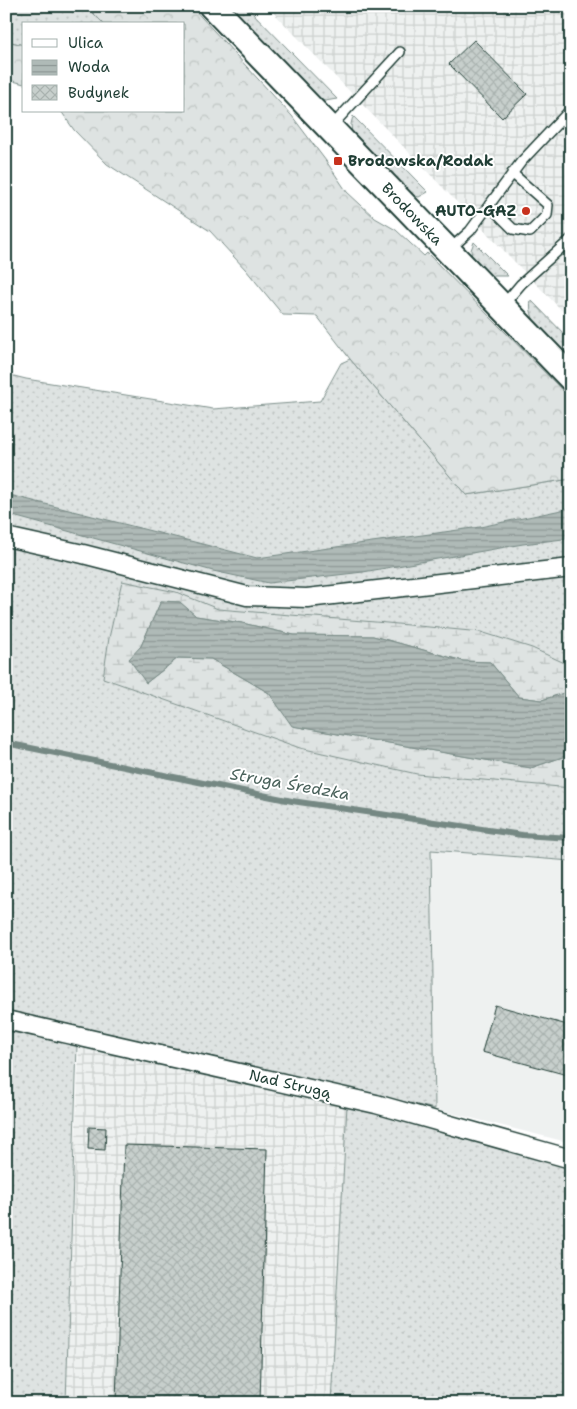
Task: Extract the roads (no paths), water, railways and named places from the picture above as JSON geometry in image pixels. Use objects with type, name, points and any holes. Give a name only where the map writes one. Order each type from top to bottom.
[{"type":"street","name":"Brodowska","points":[[212,6],[571,378]]},
{"type":"street","points":[[6,537],[82,554],[247,596],[307,598],[571,568]]},
{"type":"street","name":"Nad Strugą","points":[[6,1020],[376,1104],[571,1159]]},
{"type":"lane","points":[[330,128],[400,52]]},
{"type":"lane","points":[[448,251],[470,230],[521,162],[571,109]]},
{"type":"lane","points":[[489,205],[513,229],[530,232],[547,215],[548,205],[512,173]]},
{"type":"lane","points":[[502,306],[521,284],[571,240]]},
{"type":"water","points":[[6,494],[257,558],[480,527],[571,508],[571,538],[523,544],[363,572],[269,583],[213,571],[6,514]]},
{"type":"water","points":[[161,601],[180,602],[196,616],[242,623],[294,635],[373,636],[463,661],[490,662],[519,697],[542,700],[571,692],[571,754],[531,768],[292,726],[269,693],[211,659],[178,658],[146,683],[129,659],[141,646]]},
{"type":"waterway","name":"Struga Średzka","points":[[6,743],[292,801],[522,835],[571,838]]},
{"type":"place","name":"Brodowska/Rodak","points":[[338,161]]},
{"type":"place","name":"AUTO-GAZ","points":[[526,211]]}]
